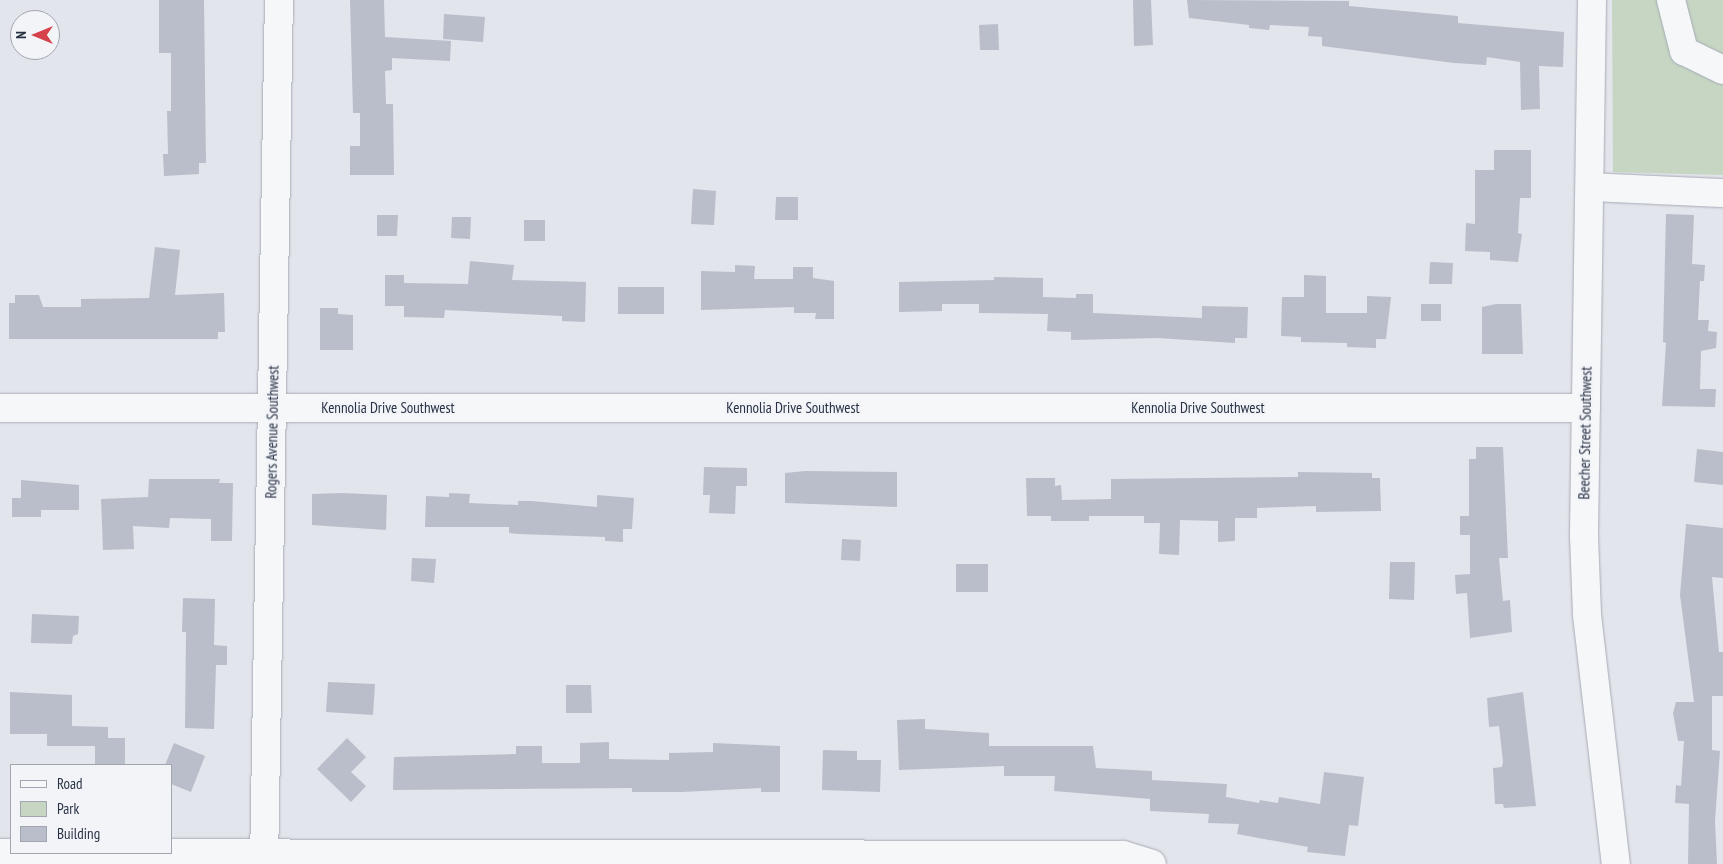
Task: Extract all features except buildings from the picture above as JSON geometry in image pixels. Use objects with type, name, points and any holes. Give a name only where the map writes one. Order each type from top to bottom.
[{"type":"street","name":"Rogers Avenue Southwest","points":[[264,859],[279,0]]},
{"type":"street","name":"Beecher Street Southwest","points":[[1592,0],[1586,408],[1587,614],[1616,864]]},
{"type":"street","points":[[1671,0],[1684,51],[1723,70]]},
{"type":"street","points":[[1590,187],[1723,193]]},
{"type":"street","name":"Kennolia Drive Southwest","points":[[0,408],[1586,408]]},
{"type":"street","points":[[44,854],[264,859],[809,859],[1123,855],[1152,864]]},
{"type":"green space","points":[[1612,0],[1723,0],[1723,175],[1613,172]]}]
